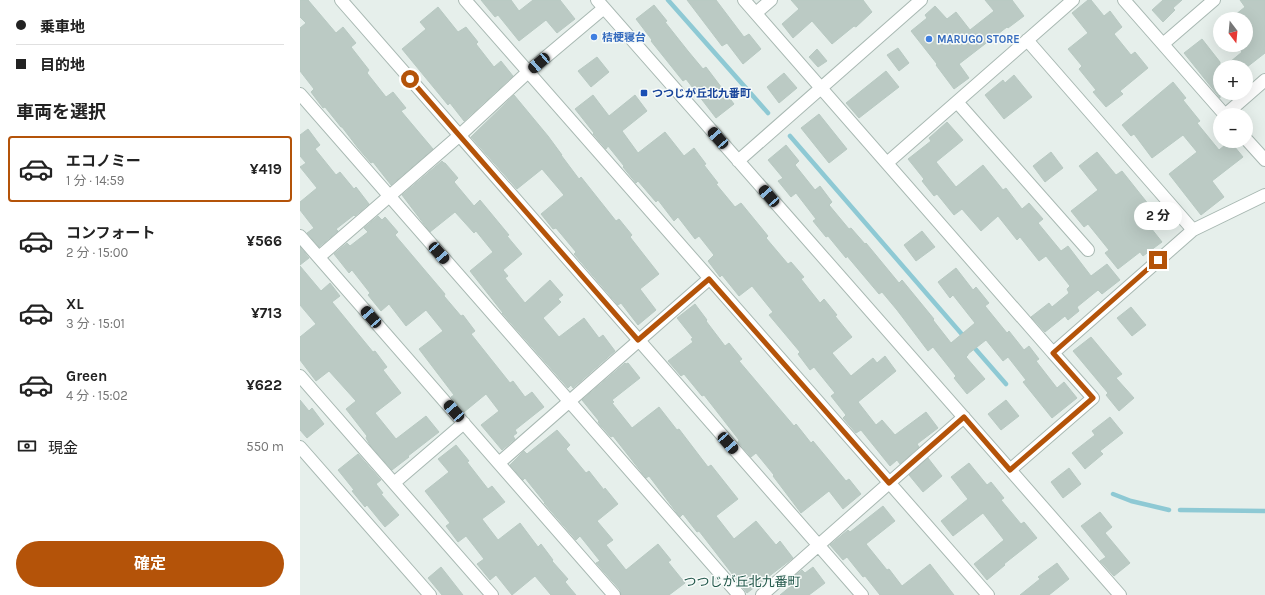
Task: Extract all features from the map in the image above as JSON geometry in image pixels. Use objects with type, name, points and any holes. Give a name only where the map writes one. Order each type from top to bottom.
[{"type":"street","points":[[341,0],[862,595]]},
{"type":"street","points":[[465,0],[988,595]]},
{"type":"street","points":[[744,0],[1093,398],[1010,470]]},
{"type":"street","points":[[756,13],[771,0]]},
{"type":"street","points":[[738,162],[921,0]]},
{"type":"street","points":[[887,163],[1073,0]]},
{"type":"street","points":[[1124,0],[1219,108]]},
{"type":"street","points":[[1164,44],[1214,0]]},
{"type":"street","points":[[319,258],[460,135],[600,4],[1120,595]]},
{"type":"street","points":[[1026,40],[1193,230]]},
{"type":"street","points":[[1233,108],[1265,80]]},
{"type":"street","points":[[300,94],[739,595]]},
{"type":"street","points":[[957,102],[1088,250]]},
{"type":"street","points":[[1253,147],[1265,160]]},
{"type":"street","points":[[1053,353],[1193,230],[1265,195]]},
{"type":"street","points":[[300,236],[614,595]]},
{"type":"street","points":[[499,463],[709,279]]},
{"type":"street","points":[[300,376],[492,595]]},
{"type":"street","points":[[762,595],[964,417]]},
{"type":"street","points":[[394,482],[464,423]]},
{"type":"street","points":[[300,447],[430,595]]},
{"type":"building","points":[[300,0],[308,0],[336,33],[343,27],[356,43],[351,47],[369,70],[367,73],[386,97],[393,92],[406,108],[401,111],[433,149],[391,185],[373,162],[371,163],[358,148],[325,107],[323,108],[311,92],[314,89],[300,71],[300,28],[306,23],[300,17]]},
{"type":"building","points":[[481,0],[511,0],[519,11],[533,0],[560,0],[575,19],[557,33],[546,20],[519,41],[498,15],[495,17]]},
{"type":"building","points":[[687,0],[716,0],[744,37],[749,34],[761,49],[743,64],[727,43],[722,46]]},
{"type":"building","points":[[791,0],[863,0],[872,12],[856,27],[854,26],[832,44],[812,21],[793,38],[782,24],[799,9]]},
{"type":"building","points":[[985,0],[1012,0],[1024,16],[1008,28],[1007,27],[959,64],[969,78],[954,89],[936,65],[937,64],[911,31],[927,18],[925,15],[935,6],[947,19],[956,12],[970,30],[994,11]]},
{"type":"building","points":[[1088,0],[1091,0],[1104,16],[1110,11],[1122,27],[1114,34],[1131,55],[1135,52],[1148,68],[1120,91],[1123,94],[1106,107],[1093,92],[1096,90],[1079,69],[1082,66],[1068,49],[1088,33],[1072,13]]},
{"type":"building","points":[[1163,0],[1182,0],[1173,8],[1175,10],[1163,22],[1152,10]]},
{"type":"building","points":[[1240,0],[1265,0],[1265,53],[1253,62],[1253,60],[1232,60],[1242,52],[1253,52],[1253,12],[1239,12],[1245,7]]},
{"type":"building","points":[[654,5],[667,21],[665,22],[688,51],[703,69],[706,67],[734,104],[716,118],[686,79],[683,81],[651,41],[652,40],[636,19]]},
{"type":"building","points":[[438,7],[458,32],[466,27],[478,42],[476,44],[494,67],[501,61],[513,76],[464,121],[450,103],[448,105],[402,49],[426,29],[420,22]]},
{"type":"building","points":[[1202,39],[1218,60],[1213,60],[1213,89],[1184,53]]},
{"type":"building","points":[[898,48],[909,63],[899,71],[887,55]]},
{"type":"building","points":[[817,49],[827,61],[818,67],[809,57]]},
{"type":"building","points":[[597,57],[609,72],[591,87],[578,71]]},
{"type":"building","points":[[886,71],[899,87],[859,118],[846,103]]},
{"type":"building","points":[[784,73],[797,88],[779,103],[767,87]]},
{"type":"building","points":[[1014,75],[1032,97],[1004,119],[985,95],[1003,80],[1005,83]]},
{"type":"building","points":[[1173,82],[1186,98],[1183,100],[1200,121],[1197,123],[1213,143],[1213,148],[1217,148],[1219,150],[1221,148],[1236,148],[1243,157],[1212,181],[1224,197],[1201,215],[1169,174],[1197,152],[1183,135],[1152,158],[1134,134],[1131,136],[1122,125]]},
{"type":"building","points":[[514,95],[548,136],[579,179],[581,177],[616,221],[619,219],[632,235],[630,237],[659,274],[640,289],[656,310],[638,325],[621,303],[618,305],[574,254],[576,252],[556,228],[553,229],[541,214],[564,195],[542,169],[517,189],[471,137]]},
{"type":"building","points":[[593,95],[609,116],[635,95],[647,111],[622,131],[638,153],[665,132],[684,156],[694,148],[706,164],[704,165],[718,183],[716,184],[735,207],[741,203],[768,236],[766,238],[788,264],[791,262],[804,277],[801,279],[820,303],[824,299],[837,315],[835,316],[852,337],[832,353],[851,376],[873,358],[877,363],[885,356],[896,371],[858,402],[876,425],[882,420],[895,435],[926,412],[938,428],[917,444],[919,447],[900,464],[897,460],[890,466],[861,430],[856,433],[843,418],[846,415],[831,396],[835,393],[814,367],[810,370],[798,354],[800,352],[769,315],[773,312],[752,286],[739,296],[722,275],[720,277],[708,261],[714,255],[699,236],[695,239],[678,217],[674,221],[658,200],[656,202],[638,181],[636,183],[608,146],[606,149],[593,134],[594,133],[575,109]]},
{"type":"building","points":[[819,114],[847,149],[829,163],[801,128]]},
{"type":"building","points":[[947,122],[963,140],[936,162],[956,187],[983,165],[1003,190],[1006,188],[1022,209],[1029,203],[1043,219],[1038,223],[1061,251],[1068,246],[1091,276],[1107,264],[1120,280],[1102,294],[1098,290],[1077,307],[1079,311],[1068,320],[1065,316],[1045,332],[1031,317],[1049,303],[1052,307],[1069,293],[1067,289],[1070,286],[1046,256],[1039,261],[1020,237],[1017,240],[998,216],[981,231],[962,209],[954,215],[937,194],[934,196],[922,181],[924,179],[908,159],[931,141],[929,138]]},
{"type":"building","points":[[308,129],[320,145],[315,149],[336,175],[340,172],[354,189],[356,187],[369,204],[336,229],[338,231],[319,247],[307,233],[314,228],[300,210],[300,202],[317,188],[300,167],[306,163],[300,156],[300,135]]},
{"type":"building","points":[[786,145],[799,161],[795,165],[815,190],[820,186],[832,202],[829,205],[849,229],[851,228],[865,244],[866,243],[899,283],[902,280],[934,319],[933,320],[951,343],[975,323],[953,295],[950,298],[938,282],[956,268],[973,290],[976,287],[989,303],[985,306],[1007,333],[1009,331],[1024,350],[1029,346],[1039,359],[1036,361],[1057,388],[1064,382],[1077,398],[1052,418],[1023,382],[1026,380],[1008,357],[1003,361],[986,340],[966,357],[985,379],[967,394],[954,378],[956,376],[933,347],[928,351],[882,292],[879,294],[847,256],[846,258],[828,236],[826,237],[813,221],[816,219],[796,193],[791,197],[778,181],[783,178],[768,160]]},
{"type":"building","points":[[1051,152],[1063,168],[1045,182],[1033,166]]},
{"type":"building","points":[[1097,152],[1116,175],[1122,171],[1153,210],[1143,218],[1162,242],[1143,256],[1140,252],[1118,269],[1105,253],[1109,250],[1088,224],[1084,227],[1071,211],[1098,190],[1079,166]]},
{"type":"building","points":[[442,161],[458,178],[454,182],[474,206],[480,200],[509,235],[507,236],[522,254],[503,270],[508,276],[505,278],[525,303],[550,280],[563,295],[558,299],[561,302],[543,318],[559,337],[584,318],[599,338],[603,335],[615,351],[573,388],[571,385],[568,388],[502,313],[470,271],[493,252],[476,231],[474,233],[455,212],[430,232],[402,195]]},
{"type":"building","points":[[378,216],[382,220],[385,217],[398,232],[395,235],[445,294],[444,296],[461,316],[463,315],[475,331],[471,334],[510,383],[513,381],[525,397],[532,392],[544,407],[515,430],[517,433],[513,436],[515,439],[502,450],[481,425],[499,411],[486,394],[464,412],[451,397],[454,395],[419,349],[443,331],[426,310],[406,326],[389,304],[381,311],[368,295],[370,293],[352,270],[349,273],[334,254],[347,243],[350,246],[368,232],[364,228]]},
{"type":"building","points":[[922,231],[935,247],[916,261],[904,245]]},
{"type":"building","points":[[300,247],[309,258],[300,265]]},
{"type":"building","points":[[300,266],[321,291],[330,283],[340,296],[332,302],[387,367],[383,370],[401,393],[375,413],[396,439],[426,416],[439,432],[392,470],[370,445],[366,438],[367,436],[346,409],[356,401],[329,371],[316,381],[300,360],[300,337],[316,324],[300,305]]},
{"type":"building","points":[[695,304],[725,346],[729,343],[742,359],[739,361],[794,426],[796,424],[811,443],[813,441],[846,481],[849,479],[861,494],[843,509],[829,491],[801,513],[756,453],[751,457],[738,442],[739,440],[704,395],[702,396],[684,374],[681,376],[668,361],[693,342],[691,339],[693,338],[677,318]]},
{"type":"building","points":[[1131,307],[1146,325],[1132,336],[1117,318]]},
{"type":"building","points":[[1091,337],[1122,374],[1116,378],[1134,398],[1119,411],[1106,395],[1108,393],[1073,351]]},
{"type":"building","points":[[625,363],[628,363],[640,378],[612,400],[614,402],[612,403],[632,428],[659,407],[677,430],[679,429],[708,467],[711,465],[738,499],[716,516],[734,539],[756,521],[776,545],[780,541],[793,558],[747,593],[699,531],[697,532],[683,514],[680,517],[649,476],[646,478],[613,436],[611,437],[601,426],[598,422],[599,421],[582,400]]},
{"type":"building","points":[[300,400],[309,411],[312,408],[324,424],[307,438],[300,430]]},
{"type":"building","points":[[1006,400],[1019,416],[1001,430],[988,414]]},
{"type":"building","points":[[1110,417],[1123,433],[1100,451],[1103,454],[1085,469],[1072,453],[1095,435],[1092,431]]},
{"type":"building","points":[[557,430],[570,445],[566,449],[586,473],[589,471],[604,490],[605,488],[618,504],[597,521],[613,540],[606,545],[626,570],[658,544],[671,560],[668,562],[685,583],[669,595],[621,595],[620,590],[596,563],[600,561],[580,536],[576,540],[544,503],[525,478],[523,480],[510,465],[524,451],[527,454]]},
{"type":"building","points":[[456,445],[488,489],[492,486],[505,502],[482,519],[498,540],[520,523],[538,547],[541,544],[553,560],[552,561],[568,579],[565,582],[576,595],[551,595],[535,576],[512,595],[496,575],[490,580],[477,564],[484,559],[466,536],[458,542],[446,526],[450,523],[425,491],[449,472],[438,459]]},
{"type":"building","points":[[358,454],[381,480],[376,484],[383,493],[381,494],[399,515],[385,527],[367,505],[365,507],[338,470]]},
{"type":"building","points":[[928,458],[942,476],[923,492],[909,475]]},
{"type":"building","points":[[969,463],[987,485],[991,482],[1004,498],[1001,500],[1021,524],[1024,522],[1037,538],[1004,564],[1005,565],[987,580],[974,564],[1004,540],[983,513],[953,536],[941,521],[968,499],[951,477]]},
{"type":"building","points":[[1069,468],[1081,484],[1063,498],[1051,482]]},
{"type":"building","points":[[883,506],[895,521],[866,544],[902,586],[930,564],[954,595],[880,595],[847,557],[843,560],[830,545],[848,530],[850,532]]},
{"type":"building","points":[[1100,512],[1112,527],[1105,533],[1130,563],[1114,576],[1100,561],[1106,557],[1081,526]]},
{"type":"building","points":[[1057,563],[1069,579],[1049,595],[1020,595],[1040,579],[1038,577]]},
{"type":"building","points":[[441,567],[463,595],[442,595],[428,578]]},
{"type":"building","points":[[813,567],[825,583],[809,595],[780,595],[796,582],[792,578],[802,570],[805,573]]},
{"type":"waterway","points":[[668,0],[768,113]]},
{"type":"waterway","points":[[790,136],[966,339]]},
{"type":"waterway","points":[[971,344],[1006,384]]},
{"type":"waterway","points":[[1113,494],[1131,501],[1169,510]]},
{"type":"waterway","points":[[1180,510],[1265,511]]},
{"type":"place","name":"桔梗寝台","points":[[594,37]]},
{"type":"place","name":"MARUGO STORE","points":[[929,39]]},
{"type":"place","name":"つつじが丘北九番町","points":[[644,93]]},
{"type":"district","name":"つつじが丘北九番町","points":[[742,581]]},
{"type":"route","points":[[410,79],[638,340],[709,279],[889,483],[964,417],[1010,470],[1093,398],[1053,353],[1158,260]]}]
